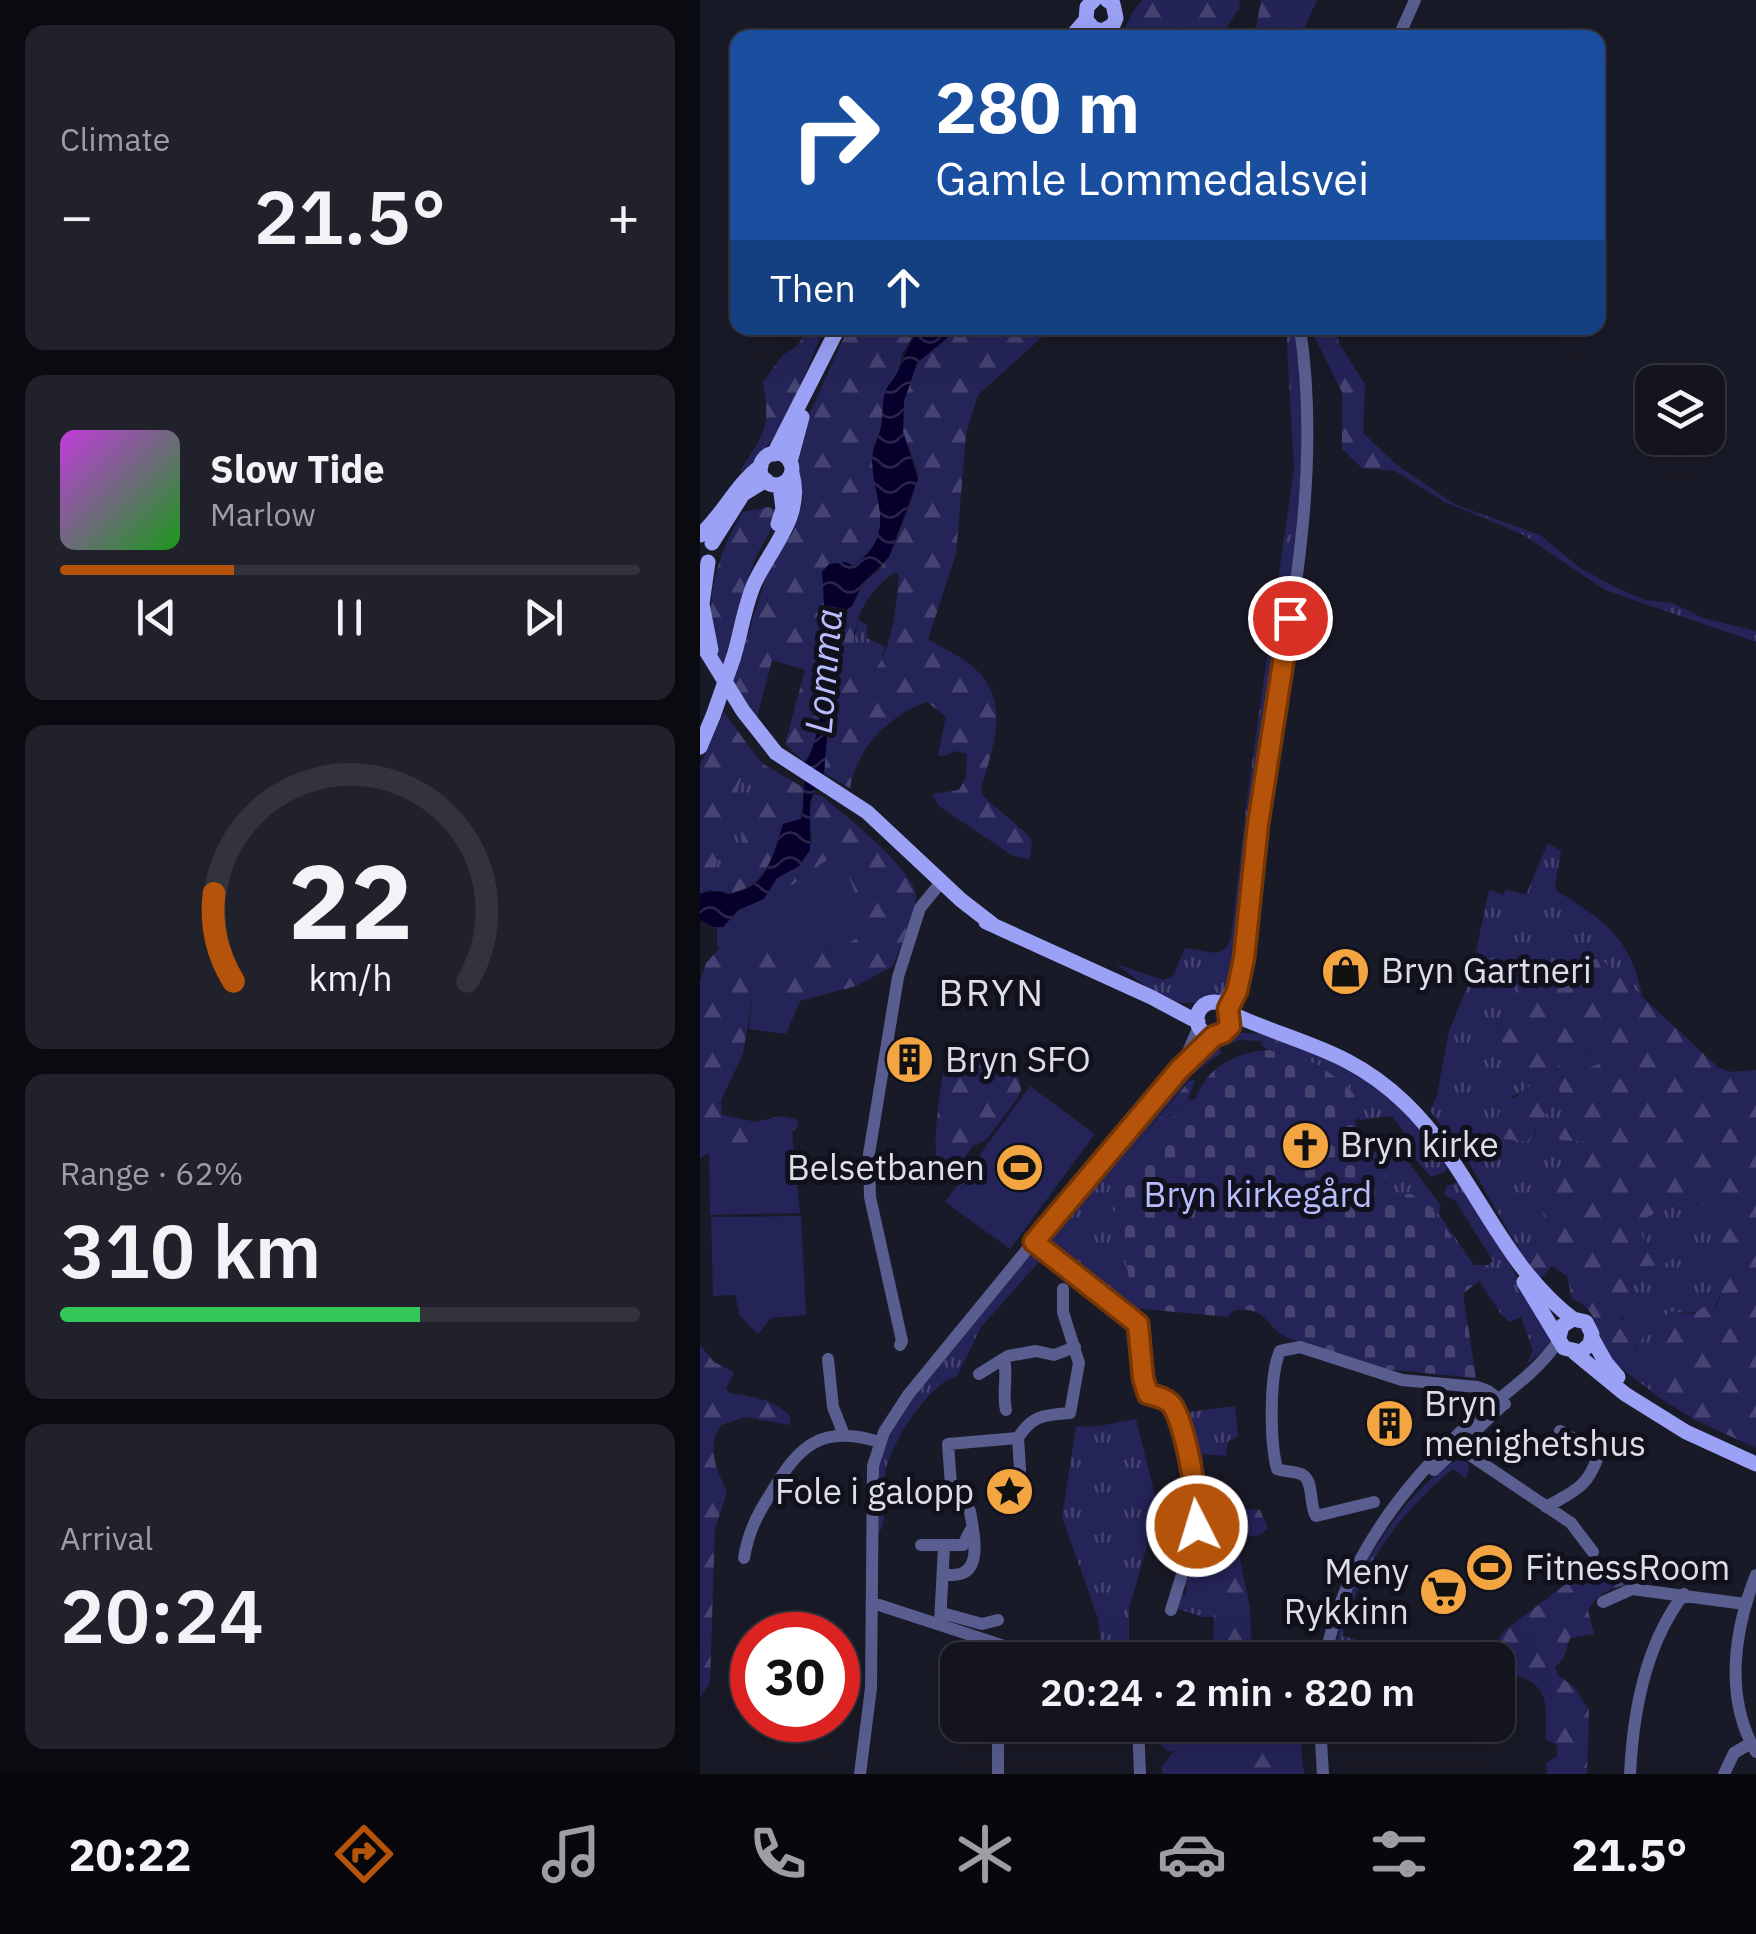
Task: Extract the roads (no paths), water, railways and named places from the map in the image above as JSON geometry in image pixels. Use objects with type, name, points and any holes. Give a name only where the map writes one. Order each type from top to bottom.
[{"type":"main road","points":[[1107,0],[1116,10],[1116,18]]},
{"type":"main road","points":[[1103,30],[1113,24],[1127,0]]},
{"type":"main road","points":[[700,746],[733,658],[760,562],[782,515],[778,473],[834,335]]},
{"type":"main road","points":[[778,473],[785,456],[774,454],[819,366]]},
{"type":"main road","points":[[718,673],[702,611],[704,563],[714,550],[706,539],[737,486],[778,473]]},
{"type":"main road","points":[[700,641],[758,732],[781,757],[867,812],[904,846],[958,908],[1200,1018],[1224,1018],[1275,1030],[1334,1053],[1363,1069],[1404,1101],[1436,1137],[1511,1254],[1546,1298],[1572,1319],[1589,1326],[1612,1371],[1654,1411]]},
{"type":"main road","points":[[1200,1018],[1212,1002],[1224,1018]]},
{"type":"main road","points":[[1511,1254],[1564,1348],[1654,1411],[1702,1440],[1756,1464]]},
{"type":"main road","points":[[1559,1338],[1562,1326],[1572,1319]]},
{"type":"main road","points":[[1574,1353],[1586,1349],[1592,1338]]},
{"type":"street","points":[[1402,30],[1415,0]]},
{"type":"street","points":[[860,1774],[870,1710],[872,1474],[879,1442],[908,1395],[1224,1018],[1240,977],[1307,482],[1301,335]]},
{"type":"street","points":[[900,1345],[870,1197],[870,1154],[898,976],[920,908],[939,884]]},
{"type":"street","points":[[1179,1070],[1200,1018]]},
{"type":"street","points":[[1034,1242],[1134,1318],[1139,1328],[1148,1394],[1168,1401],[1177,1413],[1198,1519],[1171,1610]]},
{"type":"street","points":[[921,1545],[963,1545],[970,1531],[970,1511],[952,1500],[948,1444],[1011,1438],[1038,1416],[1070,1413],[1078,1363],[1063,1312],[1063,1288]]},
{"type":"street","points":[[1329,1642],[1337,1610],[1358,1561],[1409,1491],[1502,1402],[1559,1338]]},
{"type":"street","points":[[1374,1502],[1316,1516],[1302,1473],[1278,1469],[1274,1456],[1274,1378],[1280,1351],[1293,1346],[1309,1348],[1395,1378],[1477,1387],[1502,1402]]},
{"type":"street","points":[[980,1374],[1004,1359],[1031,1351],[1054,1355],[1076,1347]]},
{"type":"street","points":[[1502,1402],[1551,1361],[1574,1353]]},
{"type":"street","points":[[828,1359],[833,1407],[844,1435]]},
{"type":"street","points":[[1004,1359],[1007,1371],[1002,1394],[1006,1410]]},
{"type":"street","points":[[1546,1507],[1582,1487],[1599,1454],[1560,1430]]},
{"type":"street","points":[[744,1558],[753,1522],[802,1449],[832,1436],[879,1442]]},
{"type":"street","points":[[1011,1438],[1020,1470]]},
{"type":"street","points":[[1460,1441],[1484,1464],[1571,1523],[1593,1552]]},
{"type":"street","points":[[944,1574],[969,1572],[974,1558],[970,1531]]},
{"type":"street","points":[[941,1618],[944,1546]]},
{"type":"street","points":[[1724,1774],[1734,1752],[1754,1747],[1739,1704],[1736,1672],[1738,1634],[1756,1575]]},
{"type":"street","points":[[1604,1602],[1632,1588],[1745,1604]]},
{"type":"street","points":[[1630,1774],[1650,1654],[1668,1614],[1684,1594]]},
{"type":"street","points":[[873,1603],[982,1624],[998,1620]]},
{"type":"street","points":[[941,1618],[994,1642]]},
{"type":"street","points":[[998,1742],[998,1774]]},
{"type":"street","points":[[1139,1742],[1140,1774]]},
{"type":"street","points":[[1321,1742],[1323,1774]]},
{"type":"water","name":"Lomma","points":[[916,335],[951,335],[917,363],[904,401],[903,432],[918,479],[889,557],[863,583],[852,606],[843,612],[836,658],[839,669],[832,676],[824,773],[810,801],[810,850],[799,866],[777,878],[764,899],[738,910],[723,927],[714,927],[700,920],[700,894],[745,890],[754,884],[768,867],[783,824],[801,819],[805,762],[813,747],[822,700],[822,572],[829,564],[846,562],[853,566],[875,542],[880,518],[872,457],[887,387]]},
{"type":"place","name":"Bryn Gartneri","points":[[1346,971]]},
{"type":"place","name":"Bryn SFO","points":[[910,1060]]},
{"type":"place","name":"Bryn kirke","points":[[1305,1145]]},
{"type":"place","name":"Belsetbanen","points":[[1020,1168]]},
{"type":"place","name":"Bryn menighetshus","points":[[1389,1424]]},
{"type":"place","name":"Fole i galopp","points":[[1009,1492]]},
{"type":"place","name":"FitnessRoom","points":[[1490,1568]]},
{"type":"place","name":"Meny Rykkinn","points":[[1444,1592]]},
{"type":"district","name":"BRYN","points":[[992,993]]},
{"type":"park label","name":"Bryn kirkegård","points":[[1258,1195]]}]
